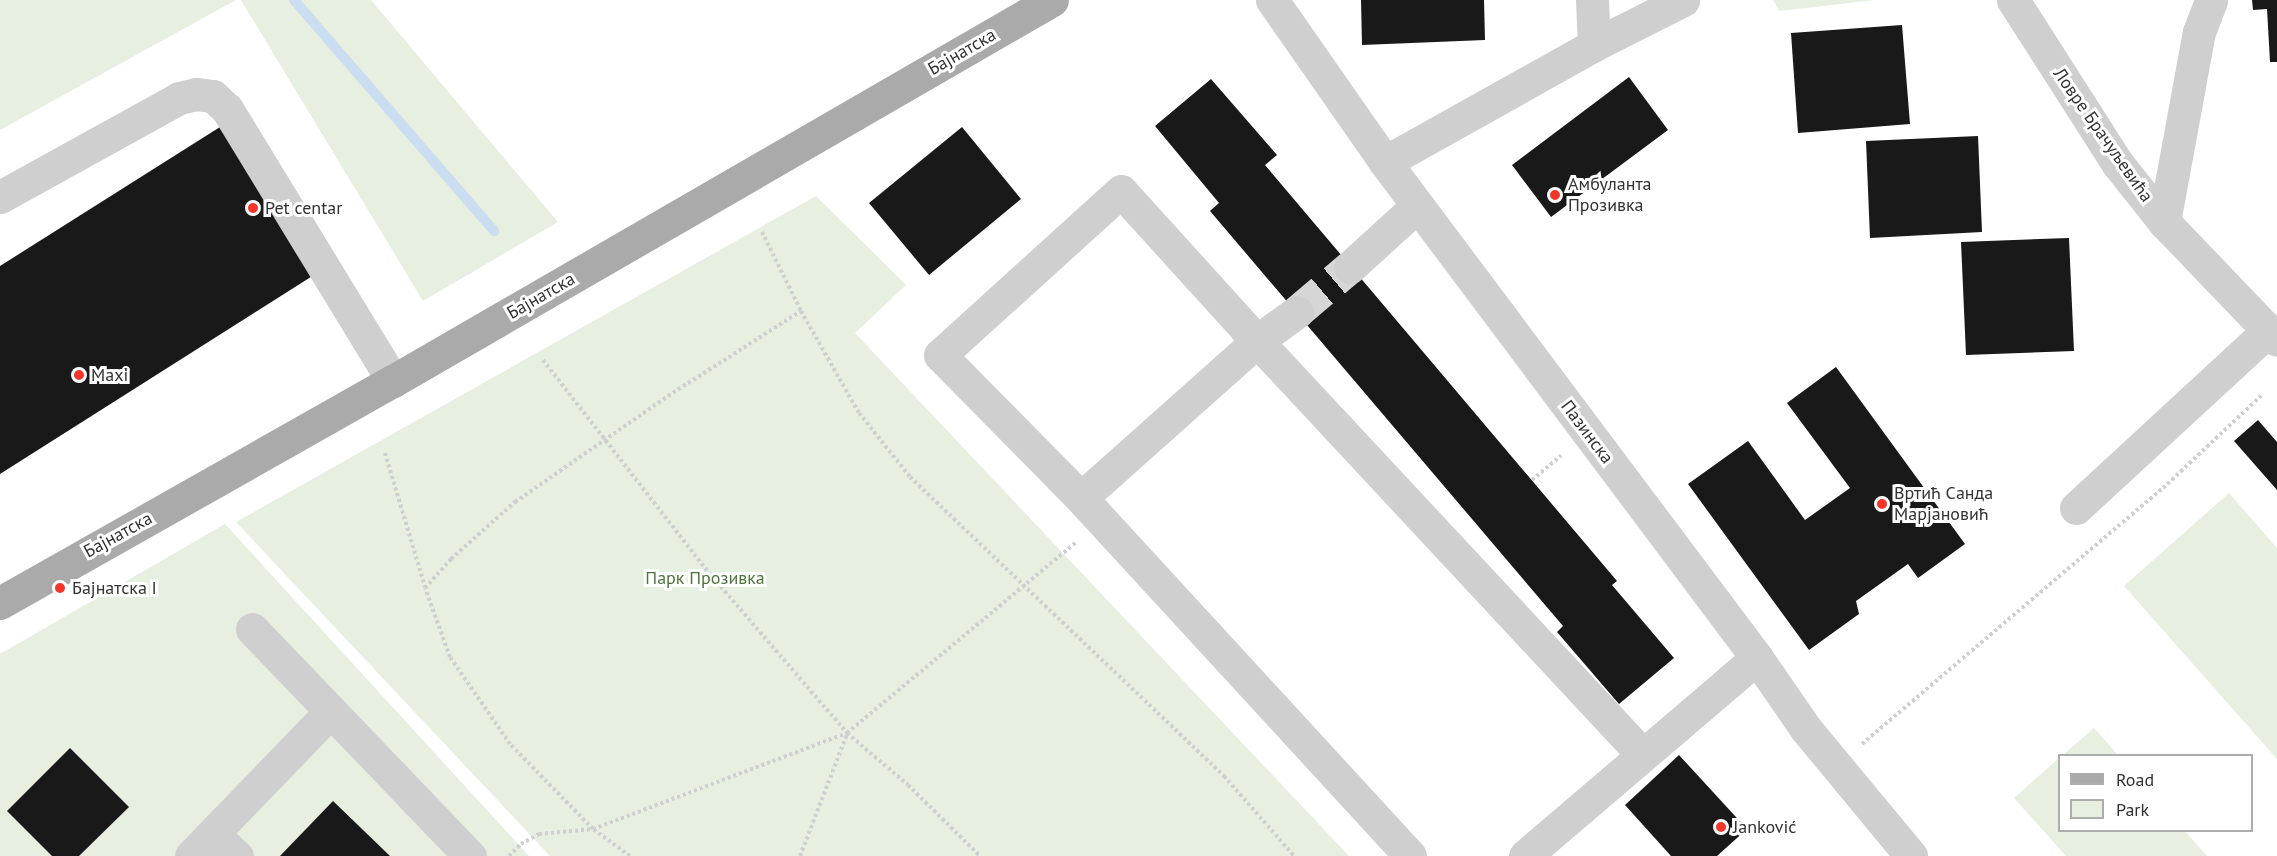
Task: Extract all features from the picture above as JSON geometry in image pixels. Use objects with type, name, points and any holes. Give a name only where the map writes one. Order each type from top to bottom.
[{"type":"main road","name":"Бајнатска","points":[[9,595],[393,381],[1052,0]]},
{"type":"street","name":"Пазинска","points":[[1272,0],[1385,162],[1757,658],[1806,729],[1911,856]]},
{"type":"street","points":[[1592,0],[1594,45]]},
{"type":"street","points":[[1385,162],[1594,45],[1683,0]]},
{"type":"street","name":"Ловре Брачуљевића","points":[[2013,0],[2118,164],[2164,222],[2273,335]]},
{"type":"street","points":[[2164,222],[2199,32],[2211,0]]},
{"type":"street","points":[[0,197],[179,98],[196,94],[213,96],[227,109],[393,381]]},
{"type":"street","points":[[1410,856],[1091,509],[940,355],[1121,191],[1257,341],[1642,754]]},
{"type":"street","points":[[1350,267],[1418,206]]},
{"type":"street","points":[[1091,509],[1257,341],[1297,312]]},
{"type":"street","points":[[2076,508],[2273,335]]},
{"type":"street","points":[[252,629],[470,856]]},
{"type":"street","points":[[1525,856],[1757,658]]},
{"type":"street","points":[[237,856],[202,845],[330,712]]},
{"type":"path","points":[[762,232],[801,311],[859,413],[910,477],[1224,776],[1294,856]]},
{"type":"path","points":[[425,588],[451,559],[514,502],[801,311]]},
{"type":"path","points":[[543,360],[710,573],[847,733],[908,785],[980,856]]},
{"type":"path","points":[[1854,750],[2163,488],[2262,395]]},
{"type":"path","points":[[385,453],[425,588],[450,657],[510,744],[593,829],[630,856]]},
{"type":"path","points":[[1532,480],[1561,456]]},
{"type":"path","points":[[509,856],[521,844],[539,834],[593,829],[847,733],[1025,586],[1091,509]]},
{"type":"path","points":[[800,856],[847,733]]},
{"type":"green space","points":[[0,0],[236,0],[0,130]]},
{"type":"green space","points":[[241,0],[371,0],[558,222],[423,301]]},
{"type":"green space","points":[[1773,0],[1875,0],[1779,11]]},
{"type":"green space","name":"Парк Прозивка","points":[[816,196],[906,285],[855,333],[1349,856],[550,856],[236,522]]},
{"type":"green space","points":[[2229,493],[2277,548],[2277,759],[2124,586]]},
{"type":"green space","points":[[225,524],[529,856],[0,856],[0,654]]},
{"type":"green space","points":[[2094,728],[2117,754],[2064,754]]},
{"type":"green space","points":[[2058,759],[2058,832],[2186,832],[2207,856],[2066,856],[2014,798]]},
{"type":"building","points":[[1361,0],[1484,0],[1485,40],[1362,45]]},
{"type":"building","points":[[2252,0],[2277,0],[2277,62],[2270,62],[2267,9],[2253,10]]},
{"type":"building","points":[[1902,25],[1910,124],[1798,133],[1791,33]]},
{"type":"building","points":[[1629,77],[1668,130],[1551,217],[1512,165]]},
{"type":"building","points":[[1211,79],[1277,155],[1265,165],[1617,581],[1612,585],[1674,658],[1619,704],[1557,632],[1563,626],[1210,211],[1219,203],[1155,126]]},
{"type":"building","name":"Maxi","points":[[220,127],[314,275],[0,474],[0,266]]},
{"type":"building","points":[[962,127],[1021,199],[929,275],[869,203]]},
{"type":"building","points":[[1978,136],[1982,232],[1870,238],[1866,141]]},
{"type":"building","points":[[2069,238],[2074,351],[1966,355],[1961,242]]},
{"type":"building","name":"Вртић Санда Марјановић","points":[[1836,367],[1965,544],[1918,578],[1908,564],[1856,601],[1859,614],[1809,650],[1688,484],[1748,441],[1805,520],[1850,488],[1787,403]]},
{"type":"building","points":[[2258,420],[2277,442],[2277,490],[2234,441]]},
{"type":"building","points":[[70,748],[129,807],[79,856],[52,856],[7,811]]},
{"type":"building","points":[[1679,755],[1747,829],[1717,856],[1671,856],[1625,805]]},
{"type":"building","points":[[333,801],[390,856],[280,856]]},
{"type":"waterway","points":[[294,0],[494,231]]},
{"type":"tunnel","points":[[1297,312],[1350,267]]},
{"type":"place","name":"Амбуланта Прозивка","points":[[1555,195]]},
{"type":"place","name":"Pet centar","points":[[253,208]]},
{"type":"place","name":"Maxi","points":[[79,375]]},
{"type":"place","name":"Вртић Санда Марјановић","points":[[1882,504]]},
{"type":"place","name":"Бајнатска I","points":[[60,588]]},
{"type":"place","name":"Janković","points":[[1721,827]]}]
